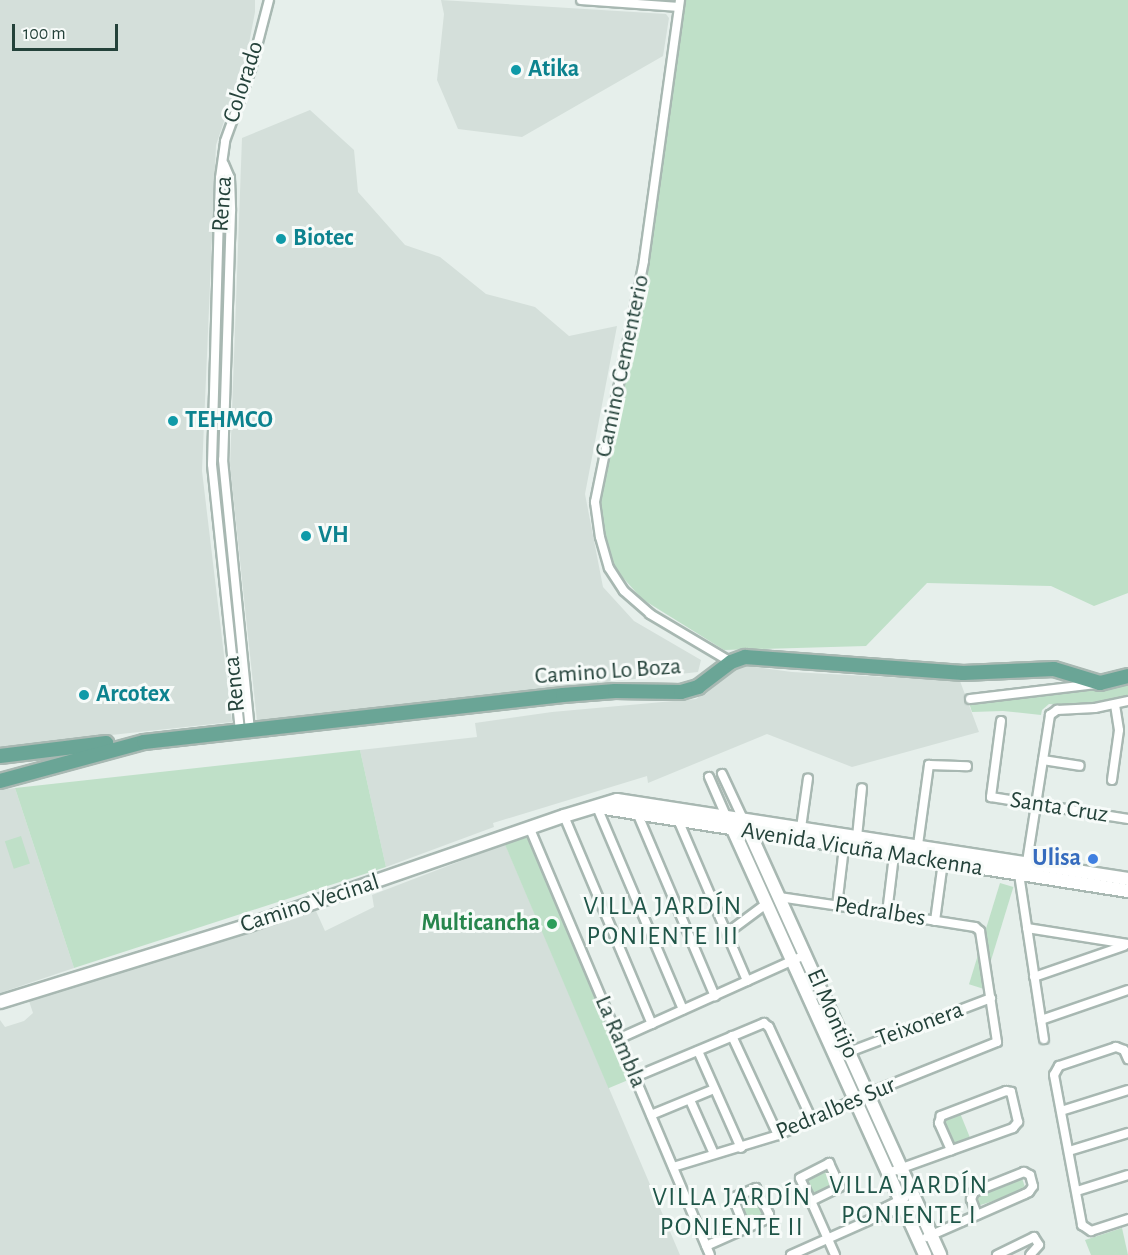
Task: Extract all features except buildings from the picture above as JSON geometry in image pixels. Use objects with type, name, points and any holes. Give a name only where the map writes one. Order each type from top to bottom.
[{"type":"main road","name":"Camino Lo Boza","points":[[0,756],[588,693],[681,692],[703,684],[731,662],[751,657],[963,673],[1054,669],[1100,683]]},
{"type":"main road","points":[[1100,683],[1128,676]]},
{"type":"main road","name":"Camino Lo Boza","points":[[0,781],[144,742]]},
{"type":"street","name":"Colorado","points":[[224,164],[225,141],[251,69],[269,0]]},
{"type":"street","points":[[581,0],[680,3]]},
{"type":"street","name":"Camino Cementerio","points":[[680,3],[644,261],[595,502],[598,529],[609,568],[624,591],[650,614],[731,662]]},
{"type":"street","name":"Renca","points":[[224,164],[220,178],[221,211],[212,445],[218,531],[232,658],[245,731]]},
{"type":"street","name":"Renca","points":[[224,164],[230,178],[231,212],[222,460],[243,657],[245,731]]},
{"type":"street","points":[[221,211],[231,212]]},
{"type":"street","points":[[218,531],[228,530]]},
{"type":"street","points":[[232,658],[243,657]]},
{"type":"street","points":[[970,699],[1100,683]]},
{"type":"street","points":[[1027,862],[1049,718],[1054,711],[1115,705],[1128,701]]},
{"type":"street","points":[[1112,780],[1119,734],[1115,705]]},
{"type":"street","name":"Santa Cruz","points":[[1001,721],[991,797],[1128,819]]},
{"type":"street","points":[[1043,760],[1080,766]]},
{"type":"street","points":[[917,858],[929,765],[967,766]]},
{"type":"street","name":"El Montijo","points":[[722,774],[940,1255]]},
{"type":"street","name":"El Montijo","points":[[709,777],[925,1255]]},
{"type":"street","points":[[801,828],[808,778]]},
{"type":"street","points":[[857,837],[862,788]]},
{"type":"street","name":"Avenida Vicuña Mackenna","points":[[617,800],[918,845],[989,862],[1019,874],[1128,879]]},
{"type":"street","name":"Camino Vecinal","points":[[0,1002],[246,926],[564,816],[617,800]]},
{"type":"street","points":[[597,807],[683,1010]]},
{"type":"street","name":"Avenida Vicuña Mackenna","points":[[597,807],[679,822],[943,862],[1027,862],[1128,891]]},
{"type":"street","points":[[638,815],[715,996]]},
{"type":"street","points":[[564,816],[652,1024]]},
{"type":"street","points":[[679,822],[747,981]]},
{"type":"street","name":"La Rambla","points":[[530,829],[710,1255]]},
{"type":"street","points":[[837,906],[844,847]]},
{"type":"street","points":[[887,912],[894,855]]},
{"type":"street","points":[[934,921],[943,862]]},
{"type":"street","points":[[1019,874],[1044,1039]]},
{"type":"street","name":"Pedralbes","points":[[779,897],[887,912],[980,931],[991,998]]},
{"type":"street","points":[[727,933],[766,904]]},
{"type":"street","points":[[1027,928],[1128,944]]},
{"type":"street","points":[[1034,977],[1128,944]]},
{"type":"street","points":[[618,1039],[805,955]]},
{"type":"street","points":[[1041,1020],[1128,990]]},
{"type":"street","name":"Pedralbes Sur","points":[[673,1167],[778,1135],[867,1094],[997,1042],[991,998]]},
{"type":"street","name":"Teixonera","points":[[849,1052],[991,998]]},
{"type":"street","points":[[635,1077],[766,1024],[812,1120]]},
{"type":"street","points":[[732,1036],[778,1135]]},
{"type":"street","points":[[1127,1222],[1091,1231],[1086,1230],[1082,1225],[1055,1070],[1116,1047],[1122,1048],[1128,1059]]},
{"type":"street","points":[[698,1050],[741,1148]]},
{"type":"street","points":[[651,1115],[714,1089]]},
{"type":"street","points":[[1061,1111],[1128,1090]]},
{"type":"street","points":[[888,1173],[901,1169],[1017,1125],[1013,1095],[1006,1091],[938,1119],[951,1150]]},
{"type":"street","points":[[690,1100],[714,1154]]},
{"type":"street","points":[[1069,1151],[1128,1133]]},
{"type":"street","points":[[811,1202],[840,1187],[830,1163],[800,1178],[835,1255]]},
{"type":"street","points":[[918,1240],[977,1215],[1032,1190],[1030,1175],[1024,1172],[974,1192],[971,1199],[977,1215]]},
{"type":"street","points":[[1077,1191],[1128,1175]]},
{"type":"street","points":[[706,1246],[769,1217],[756,1188],[735,1196],[733,1200],[745,1228]]},
{"type":"street","points":[[791,1255],[874,1218],[882,1209],[914,1198]]},
{"type":"street","points":[[997,1255],[1034,1237],[1039,1245],[1030,1255]]},
{"type":"shaded area","points":[[0,0],[255,0],[247,54],[216,145],[202,471],[232,722],[0,747]]},
{"type":"shaded area","points":[[441,0],[666,14],[669,18],[663,56],[522,137],[458,129],[437,80],[444,14]]},
{"type":"shaded area","points":[[310,110],[354,150],[358,192],[405,245],[440,257],[486,294],[535,307],[569,336],[617,326],[585,494],[603,587],[634,621],[701,660],[698,672],[257,721],[230,466],[242,138]]},
{"type":"shaded area","points":[[741,665],[792,672],[960,681],[979,732],[852,767],[767,734],[648,783],[647,776],[493,823],[494,827],[386,867],[360,750],[477,737],[475,723],[552,712],[696,699]]},
{"type":"shaded area","points":[[15,788],[74,968],[0,993],[0,790]]},
{"type":"shaded area","points":[[505,844],[680,1255],[0,1255],[0,1020],[5,1027],[24,1021],[33,1013],[29,1001],[316,911],[325,931],[374,907],[372,895]]},
{"type":"green space","points":[[680,0],[1128,0],[1128,593],[1094,606],[1051,586],[927,583],[866,646],[724,650],[642,599],[617,571],[608,555],[597,515],[599,492],[648,264]]},
{"type":"green space","points":[[1128,681],[1128,695],[1073,706],[1049,704],[1042,710],[1041,715],[1003,711],[972,712],[969,703],[1098,690]]},
{"type":"green space","points":[[360,750],[386,867],[74,968],[15,788]]},
{"type":"green space","points":[[527,835],[631,1079],[608,1088],[505,844]]},
{"type":"green space","points":[[21,836],[30,864],[14,869],[5,841]]},
{"type":"green space","points":[[1000,883],[1013,887],[982,988],[969,984]]},
{"type":"green space","points":[[960,1113],[970,1138],[954,1144],[944,1119]]},
{"type":"green space","points":[[827,1168],[835,1187],[811,1197],[803,1178]]},
{"type":"green space","points":[[1022,1178],[1026,1190],[978,1206],[973,1194]]},
{"type":"green space","points":[[755,1192],[765,1215],[745,1223],[736,1200]]},
{"type":"green space","points":[[1122,1228],[1128,1255],[1091,1255],[1085,1240]]},
{"type":"place","name":"Atika","points":[[516,70]]},
{"type":"place","name":"Biotec","points":[[281,239]]},
{"type":"place","name":"TEHMCO","points":[[173,421]]},
{"type":"place","name":"VH","points":[[306,536]]},
{"type":"place","name":"Arcotex","points":[[84,695]]},
{"type":"place","name":"Ulisa","points":[[1093,859]]},
{"type":"place","name":"Multicancha","points":[[552,924]]},
{"type":"district","name":"VILLA JARDÍN PONIENTE III","points":[[663,922]]},
{"type":"district","name":"VILLA JARDÍN PONIENTE I","points":[[909,1201]]},
{"type":"district","name":"VILLA JARDÍN PONIENTE II","points":[[732,1213]]}]
